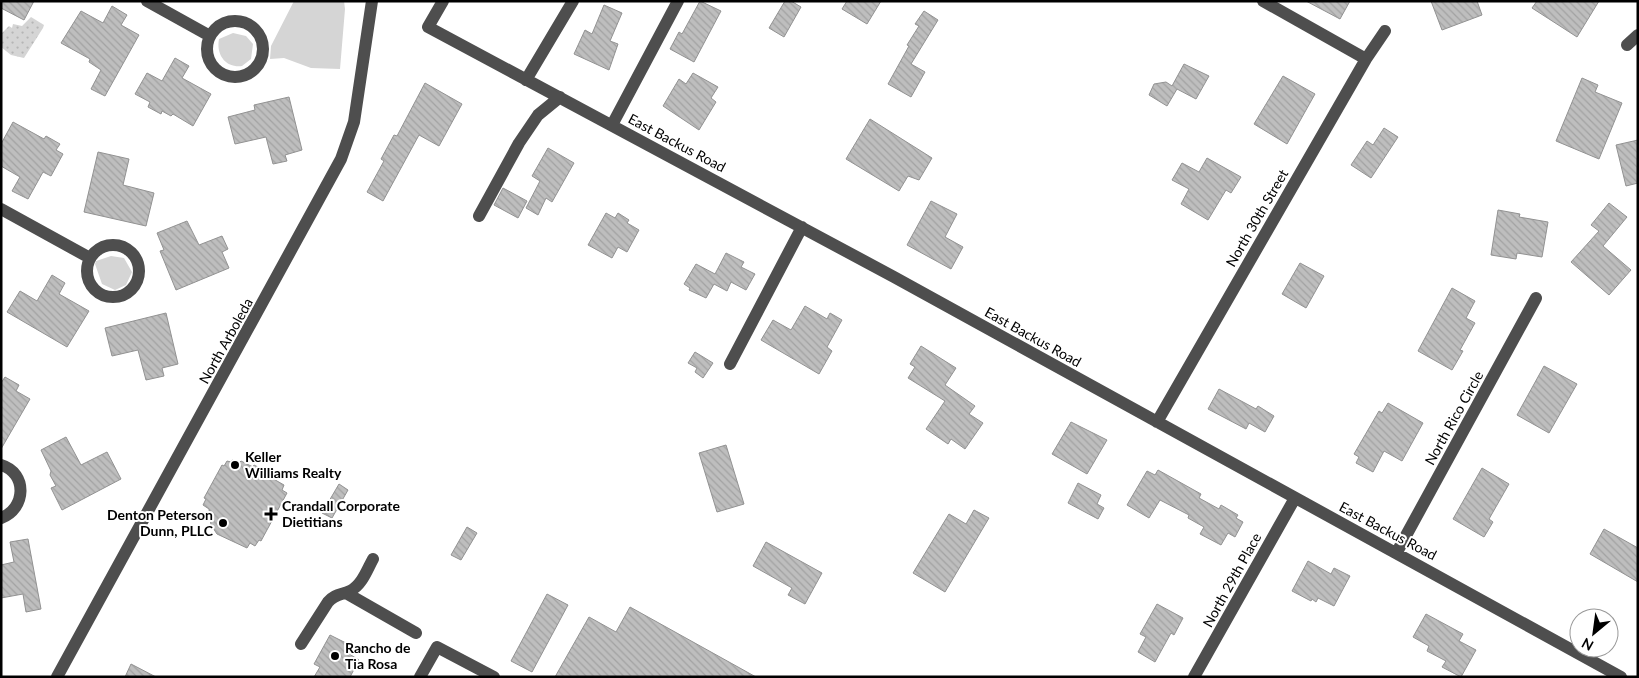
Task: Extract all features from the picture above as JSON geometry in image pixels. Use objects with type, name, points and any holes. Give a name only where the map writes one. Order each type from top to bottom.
[{"type":"street","points":[[147,1],[210,36]]},
{"type":"street","name":"North Arboleda","points":[[57,677],[341,159],[354,122],[372,1]]},
{"type":"street","name":"East Backus Road","points":[[443,1],[428,27],[802,227],[1295,498],[1398,552],[1621,677]]},
{"type":"street","points":[[526,80],[573,1]]},
{"type":"street","points":[[612,126],[678,1]]},
{"type":"street","points":[[1263,1],[1366,59]]},
{"type":"street","points":[[225,23],[244,23],[259,34],[262,43],[260,61],[248,74],[239,77],[222,74],[210,61],[207,52],[210,36],[225,23]]},
{"type":"street","name":"North 30th Street","points":[[1157,422],[1366,59],[1385,31]]},
{"type":"street","points":[[1627,45],[1638,35]]},
{"type":"street","points":[[479,216],[519,143],[538,115],[560,97]]},
{"type":"street","points":[[1,209],[90,258]]},
{"type":"street","points":[[730,364],[802,227]]},
{"type":"street","points":[[110,244],[127,248],[133,254],[139,270],[135,286],[121,296],[103,295],[89,283],[86,275],[90,258],[102,246],[110,244]]},
{"type":"street","name":"North Rico Circle","points":[[1398,552],[1536,298]]},
{"type":"street","points":[[1,465],[12,471],[18,478],[21,495],[14,510],[1,518]]},
{"type":"street","name":"North 29th Place","points":[[1194,677],[1295,498]]},
{"type":"street","points":[[302,644],[332,597],[346,593],[360,583],[373,559]]},
{"type":"street","points":[[346,593],[416,633]]},
{"type":"street","points":[[420,677],[437,647],[494,677]]},
{"type":"shaded area","points":[[294,1],[344,1],[340,69],[311,68],[284,58],[270,59],[271,46]]},
{"type":"shaded area","points":[[31,17],[44,25],[43,28],[24,58],[11,55],[1,47],[1,34],[9,26],[12,28],[13,24],[22,26]]},
{"type":"shaded area","points":[[233,33],[246,36],[253,44],[251,59],[242,66],[231,65],[220,55],[219,39]]},
{"type":"shaded area","points":[[111,256],[124,258],[132,272],[126,285],[115,290],[102,284],[95,264],[96,261]]},
{"type":"building","points":[[1,1],[34,1],[24,20],[1,8]]},
{"type":"building","points":[[700,1],[721,11],[694,62],[670,49],[679,32],[682,34]]},
{"type":"building","points":[[785,1],[791,1],[801,7],[784,37],[769,28]]},
{"type":"building","points":[[847,1],[881,1],[867,24],[842,9]]},
{"type":"building","points":[[1306,1],[1350,1],[1340,19]]},
{"type":"building","points":[[1431,1],[1477,1],[1482,15],[1442,30]]},
{"type":"building","points":[[1537,1],[1599,1],[1577,37],[1532,8]]},
{"type":"building","points":[[604,5],[622,13],[610,41],[618,44],[609,70],[574,54],[585,30],[592,34]]},
{"type":"building","points":[[112,6],[127,15],[121,25],[139,35],[105,96],[91,89],[101,70],[89,62],[90,59],[61,43],[81,11],[103,23]]},
{"type":"building","points":[[924,11],[938,20],[911,64],[925,72],[911,97],[888,84],[909,46],[907,45],[919,26],[915,24]]},
{"type":"building","points":[[175,58],[189,66],[182,78],[211,94],[193,126],[173,114],[171,116],[162,111],[161,114],[148,107],[150,102],[135,94],[147,73],[162,81]]},
{"type":"building","points":[[1184,64],[1209,76],[1196,99],[1177,89],[1167,106],[1149,95],[1154,84],[1166,82],[1172,86]]},
{"type":"building","points":[[693,73],[718,87],[711,98],[716,102],[699,130],[663,106],[679,79],[686,84]]},
{"type":"building","points":[[1283,76],[1315,94],[1287,144],[1254,124]]},
{"type":"building","points":[[1582,78],[1598,85],[1595,92],[1622,103],[1599,159],[1556,141]]},
{"type":"building","points":[[425,83],[462,104],[439,146],[419,135],[383,201],[367,192],[384,161],[381,159],[394,135],[397,136]]},
{"type":"building","points":[[289,97],[302,150],[285,155],[287,161],[273,164],[266,137],[235,144],[228,117],[255,110],[254,105]]},
{"type":"building","points":[[870,119],[932,158],[919,180],[908,176],[899,191],[846,159]]},
{"type":"building","points":[[13,122],[44,139],[46,136],[60,144],[56,150],[63,154],[51,176],[43,172],[28,199],[12,191],[20,177],[1,166],[1,144]]},
{"type":"building","points":[[1384,128],[1398,137],[1371,178],[1351,165],[1367,141],[1373,145]]},
{"type":"building","points":[[1638,140],[1638,183],[1626,186],[1616,145]]},
{"type":"building","points":[[548,148],[574,163],[552,202],[546,198],[538,215],[526,208],[540,181],[532,176]]},
{"type":"building","points":[[98,152],[129,159],[123,185],[154,193],[146,226],[84,212]]},
{"type":"building","points":[[1207,158],[1241,177],[1231,193],[1226,190],[1208,220],[1181,204],[1189,189],[1172,180],[1182,163],[1199,172]]},
{"type":"building","points":[[503,188],[527,201],[518,218],[494,205]]},
{"type":"building","points":[[931,201],[957,214],[945,237],[963,247],[951,269],[907,245]]},
{"type":"building","points":[[1609,203],[1627,217],[1603,246],[1631,270],[1609,295],[1571,262],[1599,231],[1591,225]]},
{"type":"building","points":[[1498,210],[1520,214],[1519,217],[1548,222],[1542,257],[1517,253],[1516,259],[1491,255]]},
{"type":"building","points":[[606,213],[615,218],[618,213],[629,220],[627,223],[639,230],[627,252],[618,247],[612,258],[588,245]]},
{"type":"building","points":[[187,221],[199,245],[222,236],[228,249],[222,252],[229,268],[176,290],[160,251],[164,250],[157,233]]},
{"type":"building","points":[[726,253],[744,262],[741,267],[755,274],[746,290],[731,282],[727,291],[714,284],[706,298],[689,290],[690,288],[684,284],[696,264],[715,274]]},
{"type":"building","points":[[1300,263],[1324,276],[1306,308],[1282,294]]},
{"type":"building","points":[[52,275],[65,283],[59,294],[89,311],[67,347],[7,312],[20,291],[37,301]]},
{"type":"building","points":[[1452,288],[1475,301],[1466,318],[1475,323],[1460,350],[1463,351],[1452,370],[1418,351]]},
{"type":"building","points":[[805,306],[827,319],[830,313],[842,320],[827,347],[832,351],[819,374],[761,340],[773,320],[791,330]]},
{"type":"building","points":[[166,313],[178,364],[162,368],[164,376],[146,380],[138,350],[112,356],[105,328]]},
{"type":"building","points":[[921,346],[956,368],[945,385],[975,406],[969,414],[983,423],[965,449],[951,439],[948,444],[926,429],[945,401],[908,378],[915,367],[910,364]]},
{"type":"building","points":[[695,352],[713,363],[703,378],[695,372],[697,368],[688,363]]},
{"type":"building","points":[[1544,366],[1577,384],[1549,433],[1517,415]]},
{"type":"building","points":[[5,377],[19,385],[16,391],[30,399],[1,449],[1,383]]},
{"type":"building","points":[[1219,389],[1256,409],[1258,406],[1274,416],[1265,432],[1249,423],[1246,429],[1208,409]]},
{"type":"building","points":[[1388,403],[1423,423],[1402,461],[1384,451],[1373,472],[1356,463],[1359,457],[1354,454],[1379,411],[1382,413]]},
{"type":"building","points":[[1071,422],[1107,440],[1087,474],[1052,454]]},
{"type":"building","points":[[66,437],[81,465],[107,452],[121,479],[62,510],[51,488],[56,486],[41,450]]},
{"type":"building","points":[[726,445],[744,504],[717,512],[699,453]]},
{"type":"building","points":[[232,460],[239,463],[241,461],[253,467],[254,465],[264,470],[263,473],[284,485],[282,490],[287,493],[261,541],[259,540],[255,546],[250,543],[247,548],[217,534],[211,525],[209,509],[203,505],[206,499],[204,498],[222,465],[224,466],[227,461],[231,462]]},
{"type":"building","points":[[1482,468],[1509,484],[1489,519],[1493,522],[1484,537],[1453,519]]},
{"type":"building","points":[[1158,470],[1201,494],[1199,498],[1219,509],[1221,505],[1238,515],[1236,518],[1243,522],[1235,537],[1228,533],[1221,545],[1200,534],[1204,527],[1188,518],[1189,515],[1160,500],[1149,518],[1127,505],[1147,471],[1155,475]]},
{"type":"building","points":[[1078,483],[1101,495],[1097,504],[1104,508],[1098,519],[1068,503]]},
{"type":"building","points":[[339,484],[348,490],[332,518],[322,513]]},
{"type":"building","points":[[974,510],[989,518],[945,592],[913,573],[949,514],[966,524]]},
{"type":"building","points":[[467,527],[477,533],[461,560],[451,555]]},
{"type":"building","points":[[1604,529],[1638,548],[1638,582],[1590,554]]},
{"type":"building","points":[[28,539],[41,609],[26,612],[23,594],[1,598],[1,565],[14,562],[10,542]]},
{"type":"building","points":[[766,542],[822,573],[805,604],[788,595],[792,588],[753,566]]},
{"type":"building","points":[[1308,561],[1331,574],[1334,568],[1350,576],[1334,606],[1318,598],[1316,602],[1312,599],[1311,601],[1292,591]]},
{"type":"building","points":[[547,594],[568,605],[532,672],[511,661]]},
{"type":"building","points":[[1157,604],[1183,618],[1174,635],[1171,633],[1155,662],[1138,652],[1146,637],[1140,634]]},
{"type":"building","points":[[630,607],[756,677],[555,677],[589,617],[616,632]]},
{"type":"building","points":[[1426,614],[1463,634],[1459,641],[1476,650],[1461,677],[1442,667],[1446,661],[1427,651],[1429,646],[1413,637]]},
{"type":"building","name":"Rancho de Tia Rosa","points":[[330,635],[350,645],[346,652],[359,660],[350,677],[314,677],[320,667],[314,664]]},
{"type":"building","points":[[131,664],[156,677],[125,677]]},
{"type":"place","name":"Keller Williams Realty","points":[[235,465]]},
{"type":"place","name":"Crandall Corporate Dietitians","points":[[271,514]]},
{"type":"place","name":"Denton Peterson Dunn, PLLC","points":[[223,523]]},
{"type":"place","name":"Rancho de Tia Rosa","points":[[335,656]]}]
